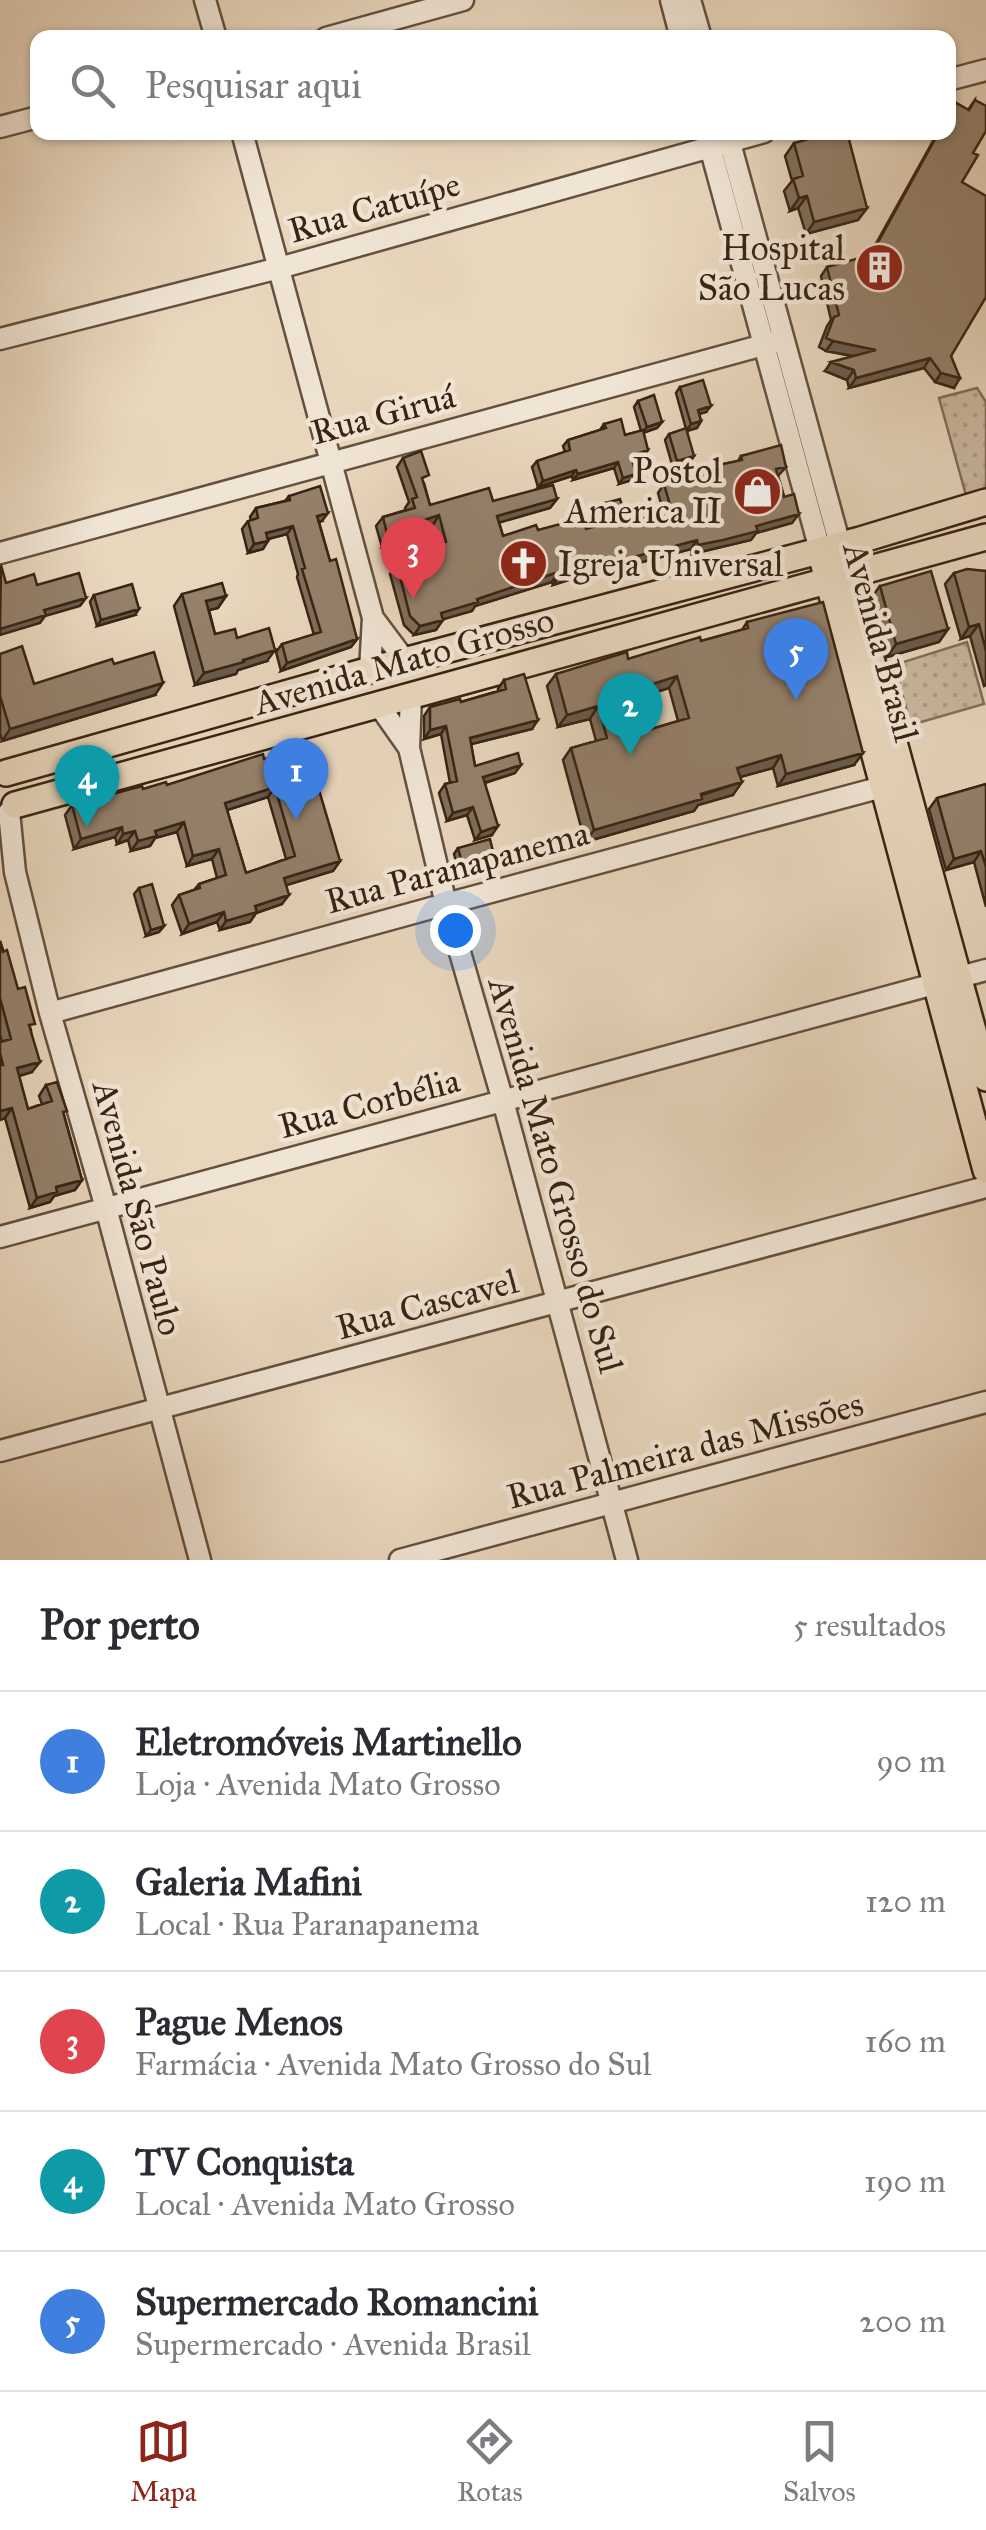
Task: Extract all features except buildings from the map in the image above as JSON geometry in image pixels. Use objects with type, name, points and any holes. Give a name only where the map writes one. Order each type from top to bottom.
[{"type":"main road","name":"Avenida Mato Grosso","points":[[2,770],[830,548],[986,502]]},
{"type":"main road","name":"Avenida Mato Grosso","points":[[8,811],[378,704],[986,537]]},
{"type":"main road","name":"Avenida Brasil","points":[[830,548],[948,980],[986,1170]]},
{"type":"main road","name":"Avenida Brasil","points":[[838,577],[882,787],[986,1078]]},
{"type":"main road","points":[[2,770],[16,784],[17,798],[8,811]]},
{"type":"street","points":[[206,0],[214,30]]},
{"type":"street","points":[[355,30],[463,0]]},
{"type":"street","points":[[670,0],[679,30]]},
{"type":"street","points":[[690,0],[699,30]]},
{"type":"street","points":[[956,78],[986,70]]},
{"type":"street","points":[[0,127],[30,118]]},
{"type":"street","points":[[244,140],[373,618],[370,670]]},
{"type":"street","name":"Rua Catuípe","points":[[0,339],[278,268],[715,140]]},
{"type":"street","name":"Avenida Brasil","points":[[718,140],[830,548]]},
{"type":"street","name":"Rua Giruá","points":[[0,552],[773,342]]},
{"type":"street","points":[[373,618],[406,662]]},
{"type":"street","points":[[408,748],[411,695]]},
{"type":"street","points":[[378,704],[408,748]]},
{"type":"street","name":"Avenida Mato Grosso do Sul","points":[[408,748],[446,904],[628,1560]]},
{"type":"street","name":"Rua Paranapanema","points":[[50,1013],[882,787]]},
{"type":"street","name":"Avenida São Paulo","points":[[8,811],[14,872],[50,1013],[200,1560]]},
{"type":"street","name":"Avenida São Paulo","points":[[0,841],[14,872]]},
{"type":"street","name":"Rua Corbélia","points":[[0,1237],[986,970]]},
{"type":"street","name":"Rua Cascavel","points":[[0,1451],[986,1187]]},
{"type":"street","name":"Rua Palmeira das Missões","points":[[400,1560],[986,1402]]},
{"type":"shaded area","points":[[977,388],[986,402],[986,493],[967,499],[939,398]]},
{"type":"shaded area","points":[[967,642],[984,704],[911,725],[894,665]]},
{"type":"place","name":"Hospital São Lucas","points":[[880,268]]},
{"type":"place","name":"Postol America II","points":[[757,491]]},
{"type":"place","name":"Igreja Universal","points":[[523,564]]},
{"type":"place","name":"Pague Menos","points":[[413,599]]},
{"type":"place","name":"Supermercado Romancini","points":[[796,700]]},
{"type":"place","name":"Galeria Mafini","points":[[630,755]]},
{"type":"place","name":"Eletromóveis Martinello","points":[[296,820]]},
{"type":"place","name":"TV Conquista","points":[[87,827]]}]
